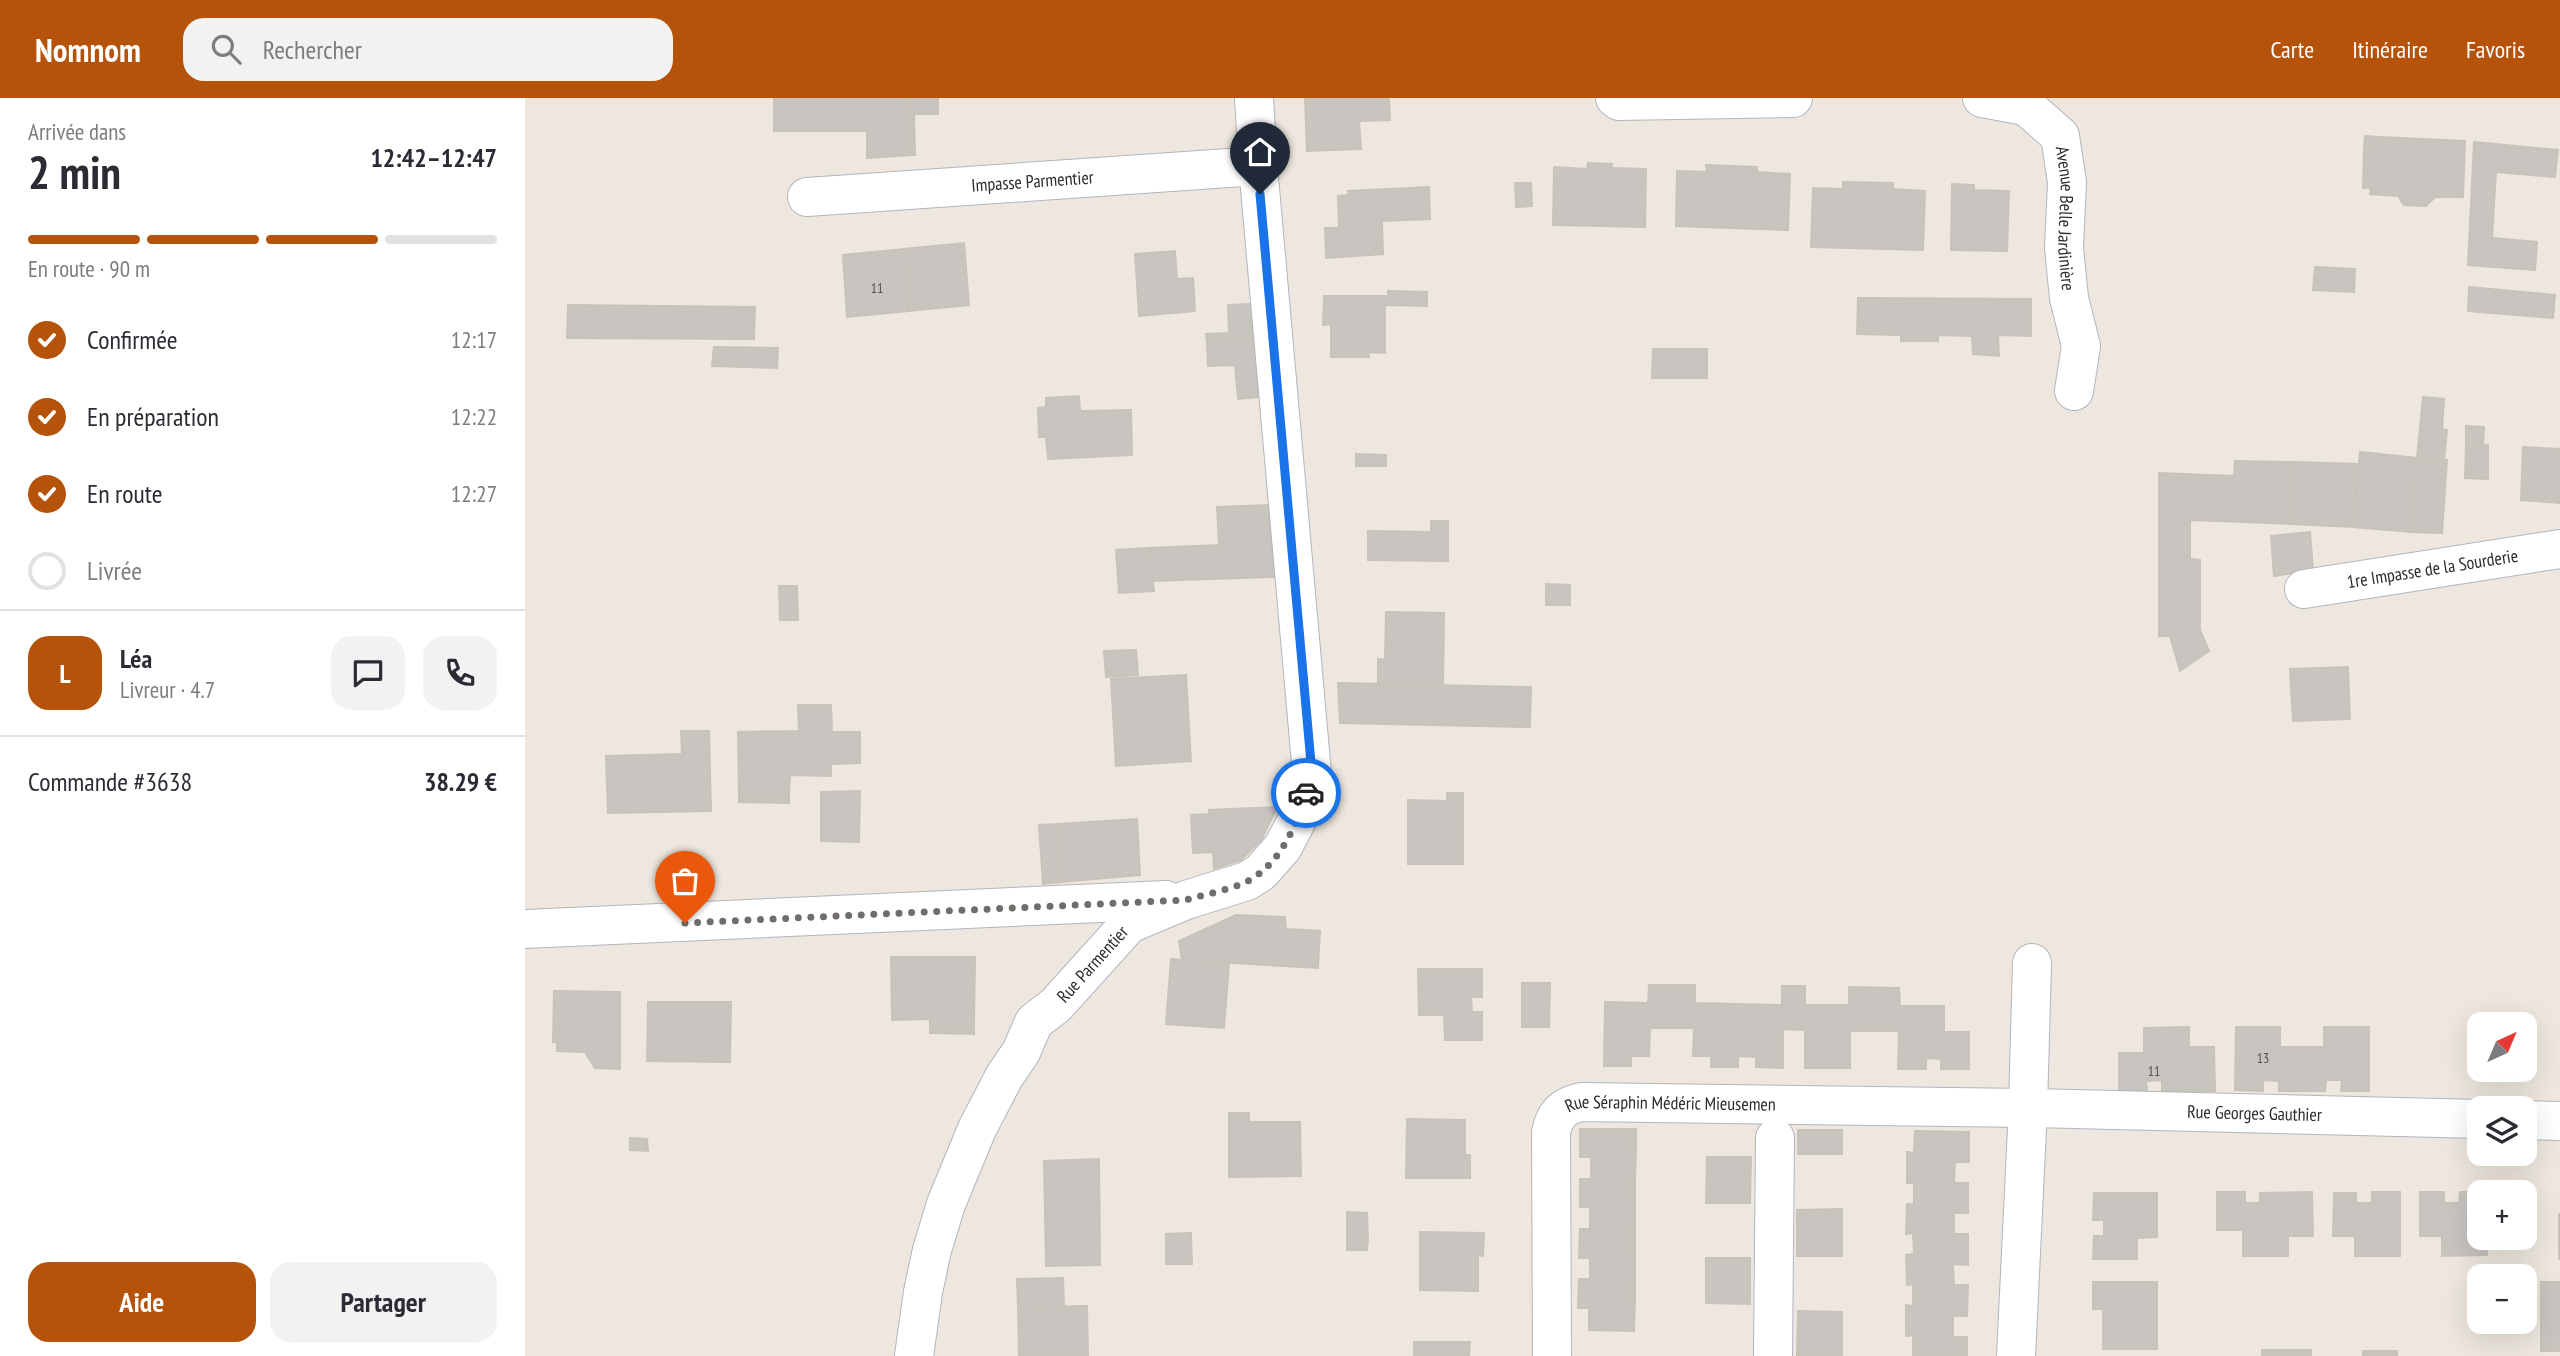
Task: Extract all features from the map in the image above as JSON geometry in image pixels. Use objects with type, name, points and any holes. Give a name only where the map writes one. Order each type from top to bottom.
[{"type":"street","name":"Rue Parmentier","points":[[914,1356],[923,1292],[946,1204],[977,1129],[1004,1077],[1021,1052],[1034,1022],[1056,1005],[1129,924],[1186,900],[1247,881],[1273,860],[1300,814],[1312,774],[1254,98]]},
{"type":"street","points":[[1615,98],[1619,101],[1793,98]]},
{"type":"street","name":"Avenue Belle Jardinière","points":[[1982,98],[2026,106],[2060,136],[2067,182],[2064,248],[2069,298],[2081,346],[2074,391]]},
{"type":"street","name":"Impasse Parmentier","points":[[807,197],[1258,166]]},
{"type":"street","name":"1re Impasse de la Sourderie","points":[[2304,589],[2560,549]]},
{"type":"street","points":[[525,929],[1186,900]]},
{"type":"street","points":[[2017,1356],[2032,964]]},
{"type":"street","name":"Rue Séraphin Médéric Mieusemen","points":[[1552,1356],[1551,1132],[1554,1121],[1569,1105],[1581,1102],[2028,1108]]},
{"type":"street","name":"Rue Georges Gauthier","points":[[2028,1108],[2467,1119]]},
{"type":"street","points":[[2537,1120],[2560,1121]]},
{"type":"street","name":"Rue Séraphin Médéric Mieusemen","points":[[1773,1356],[1775,1138]]},
{"type":"building","points":[[774,98],[909,98],[911,155],[867,158],[867,131],[774,131]]},
{"type":"building","points":[[909,98],[938,98],[938,114],[914,114],[915,155],[911,155]]},
{"type":"building","points":[[1305,98],[1389,98],[1390,120],[1359,121],[1361,149],[1307,151]]},
{"type":"building","points":[[2365,136],[2379,137],[2378,149],[2364,149]]},
{"type":"building","points":[[2379,137],[2465,141],[2463,197],[2435,197],[2426,206],[2404,205],[2398,196],[2370,194],[2371,188],[2363,188],[2364,149],[2378,149]]},
{"type":"building","points":[[2474,142],[2558,150],[2555,177],[2496,172],[2492,238],[2537,242],[2535,270],[2468,265]]},
{"type":"building","points":[[1588,163],[1612,164],[1611,168],[1646,169],[1645,227],[1553,225],[1554,167],[1587,169]]},
{"type":"building","points":[[1706,165],[1757,167],[1757,172],[1790,174],[1788,230],[1676,226],[1677,171],[1707,172]]},
{"type":"building","points":[[1843,182],[1893,183],[1893,189],[1925,191],[1923,250],[1811,247],[1813,188],[1843,189]]},
{"type":"building","points":[[1515,183],[1531,183],[1532,206],[1516,207]]},
{"type":"building","points":[[1952,184],[1974,185],[1974,190],[2009,191],[2007,251],[1951,250]]},
{"type":"building","points":[[1429,187],[1430,219],[1382,221],[1383,254],[1326,258],[1325,228],[1339,228],[1338,196],[1349,195],[1348,191]]},
{"type":"building","points":[[964,243],[969,305],[908,311],[904,249]]},
{"type":"building","points":[[904,249],[908,311],[847,317],[843,255]]},
{"type":"building","points":[[1175,251],[1177,279],[1193,278],[1195,311],[1139,316],[1135,254]]},
{"type":"building","points":[[2315,267],[2355,269],[2354,292],[2313,290]]},
{"type":"building","points":[[2469,287],[2555,295],[2553,318],[2468,311]]},
{"type":"building","points":[[1388,291],[1427,292],[1427,306],[1385,305],[1385,353],[1368,352],[1369,357],[1331,357],[1331,324],[1323,325],[1324,296],[1388,296]]},
{"type":"building","points":[[1858,298],[2031,299],[2031,336],[1998,335],[1999,356],[1973,354],[1972,336],[1938,335],[1938,341],[1901,341],[1901,335],[1857,334]]},
{"type":"building","points":[[1250,304],[1253,340],[1207,343],[1206,334],[1229,333],[1228,305]]},
{"type":"building","points":[[568,305],[755,307],[754,339],[567,338]]},
{"type":"building","points":[[1253,340],[1258,397],[1238,399],[1235,365],[1208,366],[1207,343]]},
{"type":"building","points":[[714,347],[778,348],[777,368],[712,366]]},
{"type":"building","points":[[1653,349],[1707,349],[1707,378],[1652,378]]},
{"type":"building","points":[[1079,396],[1080,411],[1131,410],[1132,455],[1048,459],[1046,437],[1039,437],[1038,408],[1046,407],[1046,398]]},
{"type":"building","points":[[2423,397],[2444,399],[2442,429],[2447,430],[2444,460],[2417,458]]},
{"type":"building","points":[[2466,426],[2484,427],[2483,445],[2466,444]]},
{"type":"building","points":[[2466,444],[2488,445],[2488,479],[2465,478]]},
{"type":"building","points":[[2523,447],[2560,449],[2560,503],[2521,500]]},
{"type":"building","points":[[2360,452],[2417,458],[2411,532],[2353,527]]},
{"type":"building","points":[[1356,454],[1386,455],[1386,466],[1356,466]]},
{"type":"building","points":[[2417,458],[2447,460],[2442,533],[2411,532]]},
{"type":"building","points":[[2235,461],[2294,462],[2292,524],[2190,520],[2190,559],[2200,560],[2200,630],[2209,651],[2180,671],[2170,636],[2159,636],[2159,473],[2234,476]]},
{"type":"building","points":[[2294,462],[2358,464],[2353,527],[2292,524]]},
{"type":"building","points":[[1269,505],[1271,543],[1219,544],[1217,507]]},
{"type":"building","points":[[1431,521],[1448,521],[1448,561],[1368,560],[1368,531],[1431,532]]},
{"type":"building","points":[[2310,532],[2313,570],[2274,576],[2271,536]]},
{"type":"building","points":[[1271,543],[1274,577],[1151,581],[1149,548]]},
{"type":"building","points":[[1149,548],[1154,591],[1119,593],[1116,550]]},
{"type":"building","points":[[1546,584],[1570,585],[1570,605],[1546,605]]},
{"type":"building","points":[[779,586],[797,586],[798,620],[780,620]]},
{"type":"building","points":[[1386,612],[1444,613],[1443,685],[1378,683],[1378,659],[1385,660]]},
{"type":"building","points":[[1136,650],[1138,675],[1106,677],[1104,651]]},
{"type":"building","points":[[2348,667],[2350,719],[2293,721],[2290,669]]},
{"type":"building","points":[[1186,675],[1191,761],[1116,766],[1111,679]]},
{"type":"building","points":[[1338,683],[1531,687],[1530,727],[1340,723]]},
{"type":"building","points":[[798,705],[831,705],[832,732],[860,732],[860,763],[831,764],[831,776],[790,775],[789,793],[739,794],[738,732],[799,731]]},
{"type":"building","points":[[681,731],[709,731],[711,811],[608,813],[606,756],[682,754]]},
{"type":"building","points":[[860,791],[859,842],[821,841],[821,792]]},
{"type":"building","points":[[789,793],[789,803],[739,802],[739,794]]},
{"type":"building","points":[[1447,793],[1463,793],[1463,864],[1408,864],[1408,800],[1447,801]]},
{"type":"building","points":[[1277,807],[1262,839],[1241,860],[1214,869],[1213,852],[1193,853],[1191,815],[1209,814],[1209,810]]},
{"type":"building","points":[[1137,819],[1140,875],[1061,882],[1058,824]]},
{"type":"building","points":[[1058,824],[1061,882],[1043,884],[1039,825]]},
{"type":"building","points":[[1236,915],[1285,917],[1286,929],[1320,931],[1318,968],[1182,960],[1179,941]]},
{"type":"building","points":[[891,957],[975,957],[974,1025],[930,1026],[930,1019],[892,1020]]},
{"type":"building","points":[[1171,959],[1229,963],[1224,1028],[1166,1024]]},
{"type":"building","points":[[1418,969],[1482,969],[1482,997],[1471,997],[1472,1012],[1482,1012],[1482,1040],[1445,1040],[1444,1015],[1419,1015]]},
{"type":"building","points":[[1522,983],[1550,983],[1549,1027],[1522,1027]]},
{"type":"building","points":[[1649,985],[1695,985],[1695,1003],[1782,1005],[1782,986],[1805,986],[1805,1005],[1849,1005],[1849,987],[1899,988],[1900,1006],[1944,1006],[1944,1032],[1969,1032],[1969,1069],[1941,1069],[1941,1059],[1926,1058],[1926,1069],[1898,1069],[1899,1031],[1850,1031],[1850,1068],[1805,1068],[1805,1030],[1783,1029],[1783,1068],[1756,1067],[1756,1057],[1738,1056],[1738,1067],[1711,1067],[1711,1056],[1693,1056],[1694,1028],[1650,1028],[1649,1056],[1631,1056],[1631,1066],[1604,1066],[1605,1002],[1648,1003]]},
{"type":"building","points":[[554,991],[620,992],[620,1069],[595,1068],[585,1052],[557,1051],[557,1042],[553,1042]]},
{"type":"building","points":[[648,1002],[731,1002],[730,1062],[647,1061]]},
{"type":"building","points":[[974,1025],[974,1034],[930,1033],[930,1026]]},
{"type":"building","points":[[2189,1027],[2189,1047],[2214,1047],[2215,1091],[2162,1091],[2162,1080],[2146,1081],[2147,1090],[2119,1091],[2119,1053],[2144,1053],[2144,1028]]},
{"type":"building","points":[[2236,1027],[2280,1027],[2280,1047],[2324,1047],[2324,1027],[2369,1027],[2369,1091],[2341,1091],[2342,1080],[2326,1080],[2325,1091],[2279,1091],[2279,1081],[2263,1080],[2263,1091],[2235,1090]]},
{"type":"building","points":[[1229,1113],[1249,1113],[1249,1122],[1300,1122],[1301,1176],[1229,1177]]},
{"type":"building","points":[[1407,1119],[1465,1120],[1465,1155],[1470,1155],[1470,1178],[1406,1178]]},
{"type":"building","points":[[1580,1129],[1626,1129],[1626,1151],[1636,1150],[1635,1180],[1626,1179],[1626,1201],[1635,1201],[1635,1229],[1626,1229],[1625,1251],[1635,1251],[1635,1280],[1625,1280],[1625,1301],[1635,1301],[1634,1331],[1589,1330],[1589,1308],[1578,1308],[1579,1279],[1590,1279],[1590,1258],[1579,1258],[1580,1229],[1590,1229],[1590,1207],[1580,1207],[1580,1179],[1591,1179],[1591,1157],[1580,1157]]},
{"type":"building","points":[[1626,1129],[1636,1129],[1636,1150],[1626,1151]]},
{"type":"building","points":[[1798,1130],[1842,1130],[1842,1154],[1798,1154]]},
{"type":"building","points":[[1915,1131],[1969,1132],[1969,1162],[1955,1162],[1954,1183],[1968,1183],[1968,1213],[1954,1213],[1954,1234],[1968,1234],[1968,1265],[1953,1264],[1954,1285],[1968,1285],[1967,1316],[1953,1316],[1953,1337],[1967,1337],[1967,1356],[1913,1356],[1913,1335],[1906,1336],[1906,1305],[1913,1306],[1913,1284],[1907,1285],[1906,1255],[1914,1254],[1913,1233],[1906,1234],[1907,1204],[1914,1204],[1914,1183],[1907,1183],[1907,1152],[1914,1153]]},
{"type":"building","points":[[630,1138],[647,1139],[648,1151],[630,1150]]},
{"type":"building","points":[[1707,1157],[1751,1157],[1750,1203],[1706,1203]]},
{"type":"building","points":[[1099,1159],[1100,1265],[1046,1266],[1044,1161]]},
{"type":"building","points":[[1626,1179],[1635,1180],[1635,1201],[1626,1201]]},
{"type":"building","points":[[2217,1192],[2245,1192],[2245,1203],[2260,1203],[2260,1193],[2312,1192],[2313,1236],[2288,1236],[2288,1256],[2243,1256],[2243,1230],[2217,1230]]},
{"type":"building","points":[[2372,1192],[2400,1192],[2400,1256],[2355,1256],[2355,1236],[2333,1236],[2334,1193],[2356,1193],[2356,1203],[2372,1203]]},
{"type":"building","points":[[2420,1192],[2444,1192],[2444,1203],[2459,1203],[2460,1192],[2467,1192],[2467,1250],[2487,1250],[2487,1255],[2442,1256],[2442,1236],[2420,1236]]},
{"type":"building","points":[[2094,1193],[2157,1193],[2157,1237],[2137,1238],[2137,1259],[2093,1259],[2094,1236],[2104,1236],[2104,1220],[2093,1220]]},
{"type":"building","points":[[1842,1209],[1842,1256],[1797,1256],[1797,1210]]},
{"type":"building","points":[[1347,1212],[1367,1213],[1368,1240],[1347,1240]]},
{"type":"building","points":[[2560,1214],[2560,1259],[2559,1259]]},
{"type":"building","points":[[1626,1229],[1635,1229],[1635,1251],[1625,1251]]},
{"type":"building","points":[[1420,1232],[1484,1233],[1483,1256],[1478,1255],[1478,1291],[1420,1290]]},
{"type":"building","points":[[1191,1233],[1192,1264],[1166,1264],[1166,1234]]},
{"type":"building","points":[[1347,1240],[1368,1240],[1367,1250],[1347,1250]]},
{"type":"building","points":[[1706,1258],[1750,1258],[1750,1304],[1706,1303]]},
{"type":"building","points":[[1063,1278],[1064,1307],[1018,1307],[1017,1279]]},
{"type":"building","points":[[1625,1280],[1635,1280],[1635,1301],[1625,1301]]},
{"type":"building","points":[[2093,1282],[2157,1282],[2157,1349],[2103,1349],[2103,1309],[2093,1309]]},
{"type":"building","points":[[2541,1282],[2560,1282],[2560,1351],[2541,1351]]},
{"type":"building","points":[[1087,1306],[1088,1356],[1019,1356],[1018,1307]]},
{"type":"building","points":[[1798,1311],[1842,1312],[1842,1356],[1797,1356]]},
{"type":"building","points":[[1414,1342],[1470,1342],[1469,1356],[1414,1356]]},
{"type":"building","points":[[2262,1350],[2311,1350],[2311,1356],[2262,1356]]},
{"type":"building","points":[[2363,1351],[2397,1351],[2397,1356],[2363,1356]]},
{"type":"way so far","points":[[685,923],[1186,900],[1247,881],[1261,872],[1283,847],[1300,814],[1306,793]]},
{"type":"route","points":[[1260,194],[1312,774],[1306,793]]}]
